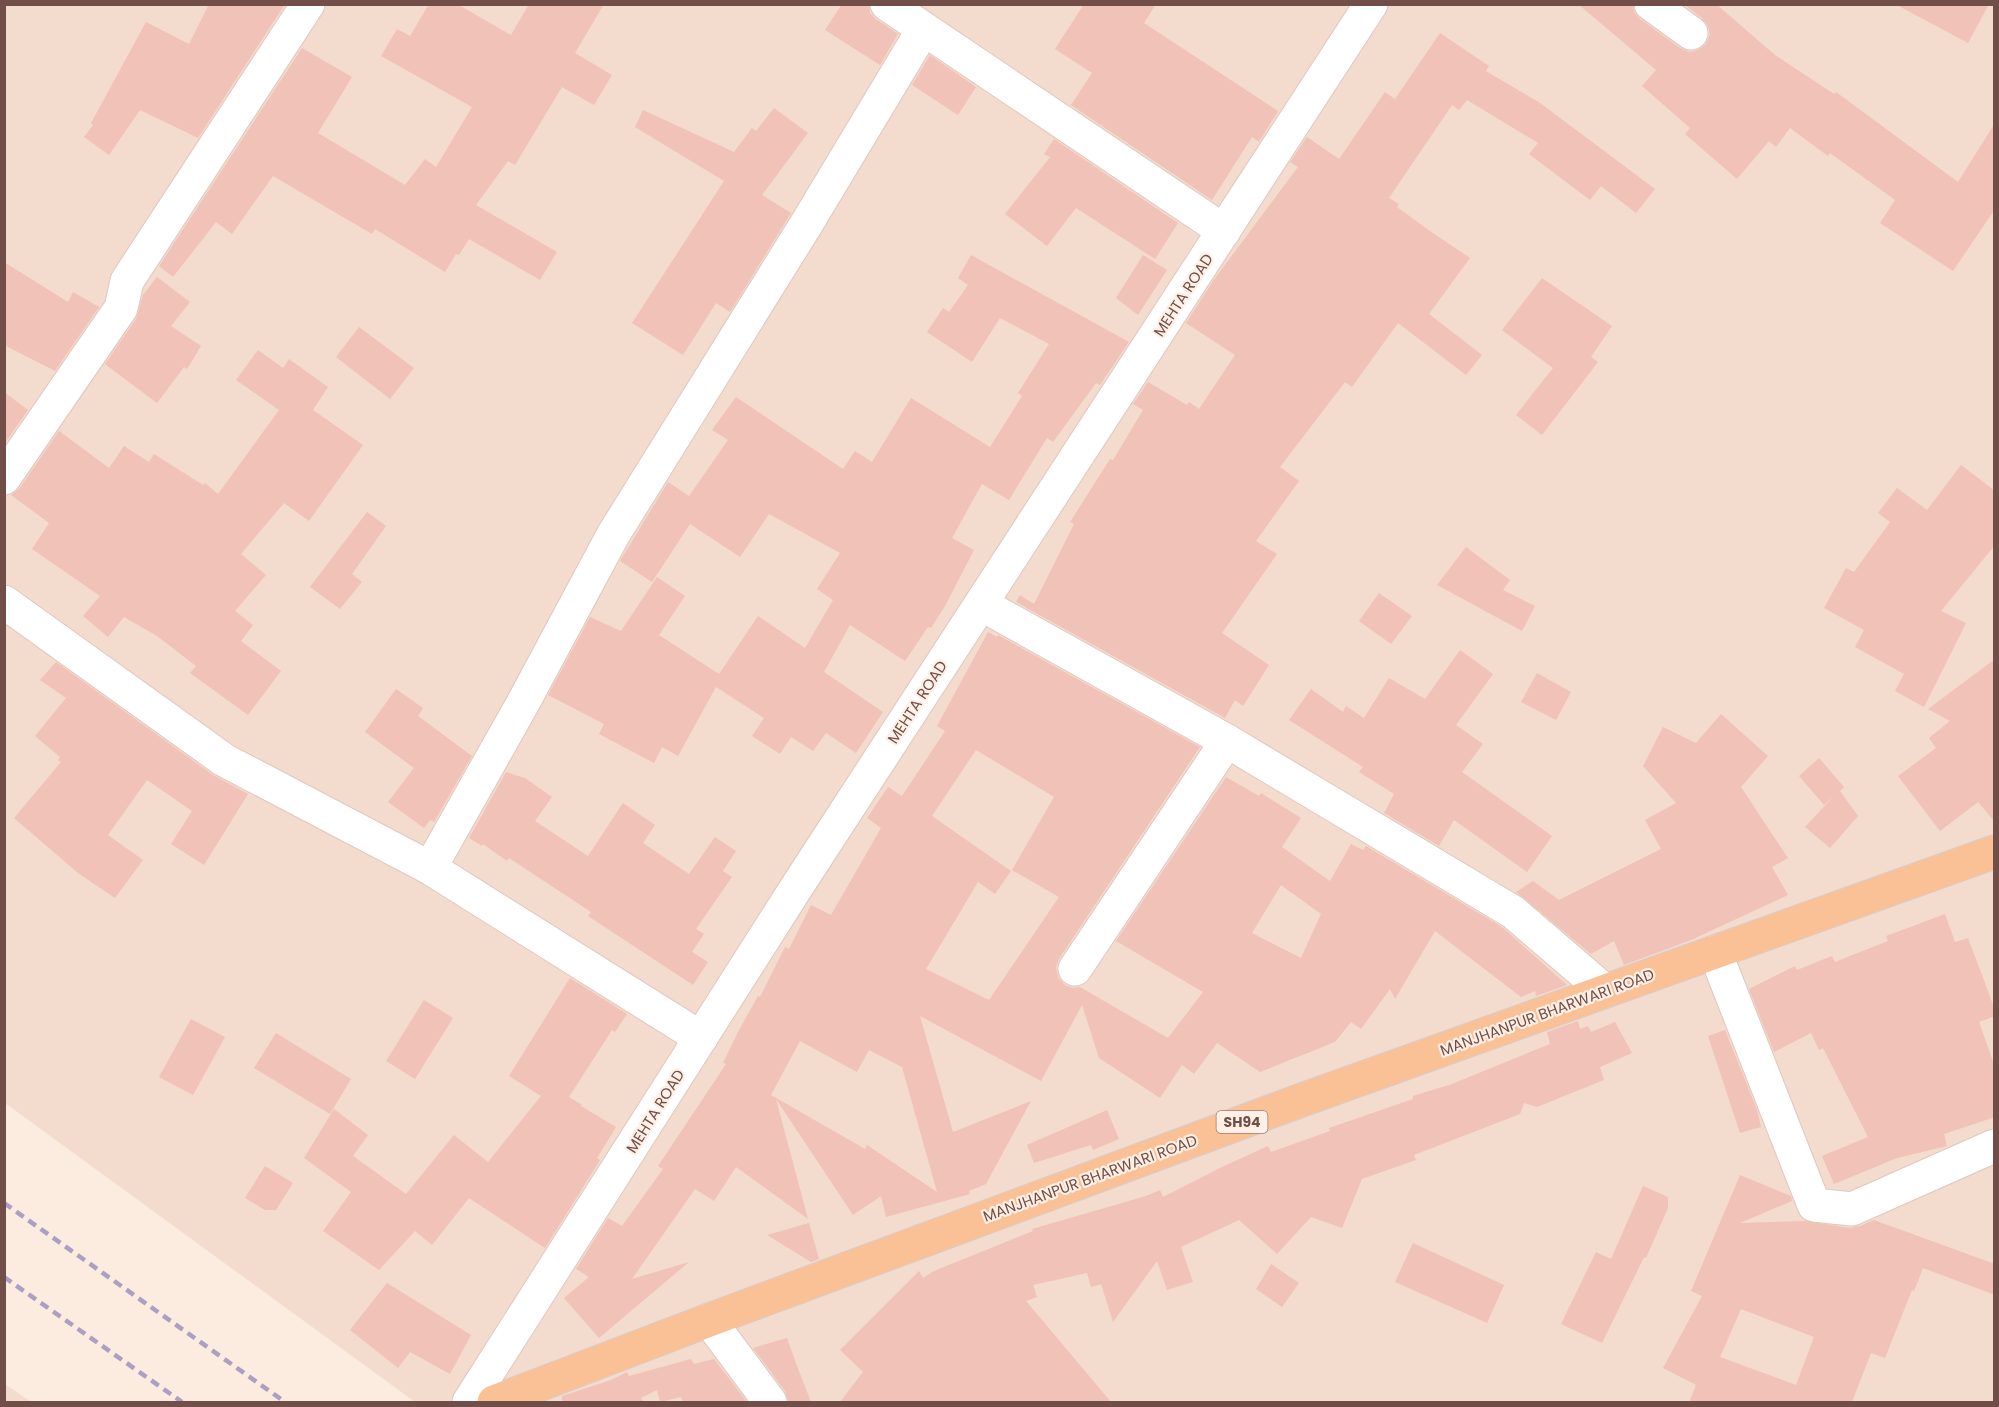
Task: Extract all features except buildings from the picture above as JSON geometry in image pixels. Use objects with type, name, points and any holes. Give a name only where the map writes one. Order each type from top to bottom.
[{"type":"main road","name":"MANJHANPUR BHARWARI ROAD","points":[[494,1402],[1288,1105],[1995,852]]},
{"type":"street","points":[[4,478],[121,308],[127,282],[308,4]]},
{"type":"street","points":[[886,4],[1224,231]]},
{"type":"street","name":"MEHTA ROAD","points":[[469,1402],[981,604],[1371,4]]},
{"type":"street","points":[[1651,4],[1691,33]]},
{"type":"street","points":[[430,868],[523,703],[613,535],[801,233],[923,30]]},
{"type":"street","points":[[4,602],[224,760],[430,868],[701,1038]]},
{"type":"street","points":[[981,604],[1227,741],[1513,912],[1605,991]]},
{"type":"street","points":[[1075,969],[1227,741]]},
{"type":"street","points":[[1715,952],[1814,1205],[1852,1209],[1995,1146]]},
{"type":"street","points":[[709,1320],[770,1402]]},
{"type":"shaded area","points":[[5,5],[1994,5],[1994,1402],[415,1402],[5,1103]]},
{"type":"shaded area","points":[[5,1384],[31,1402],[5,1402]]},
{"type":"railway","points":[[4,1203],[285,1402]]},
{"type":"railway","points":[[4,1277],[182,1402]]}]
